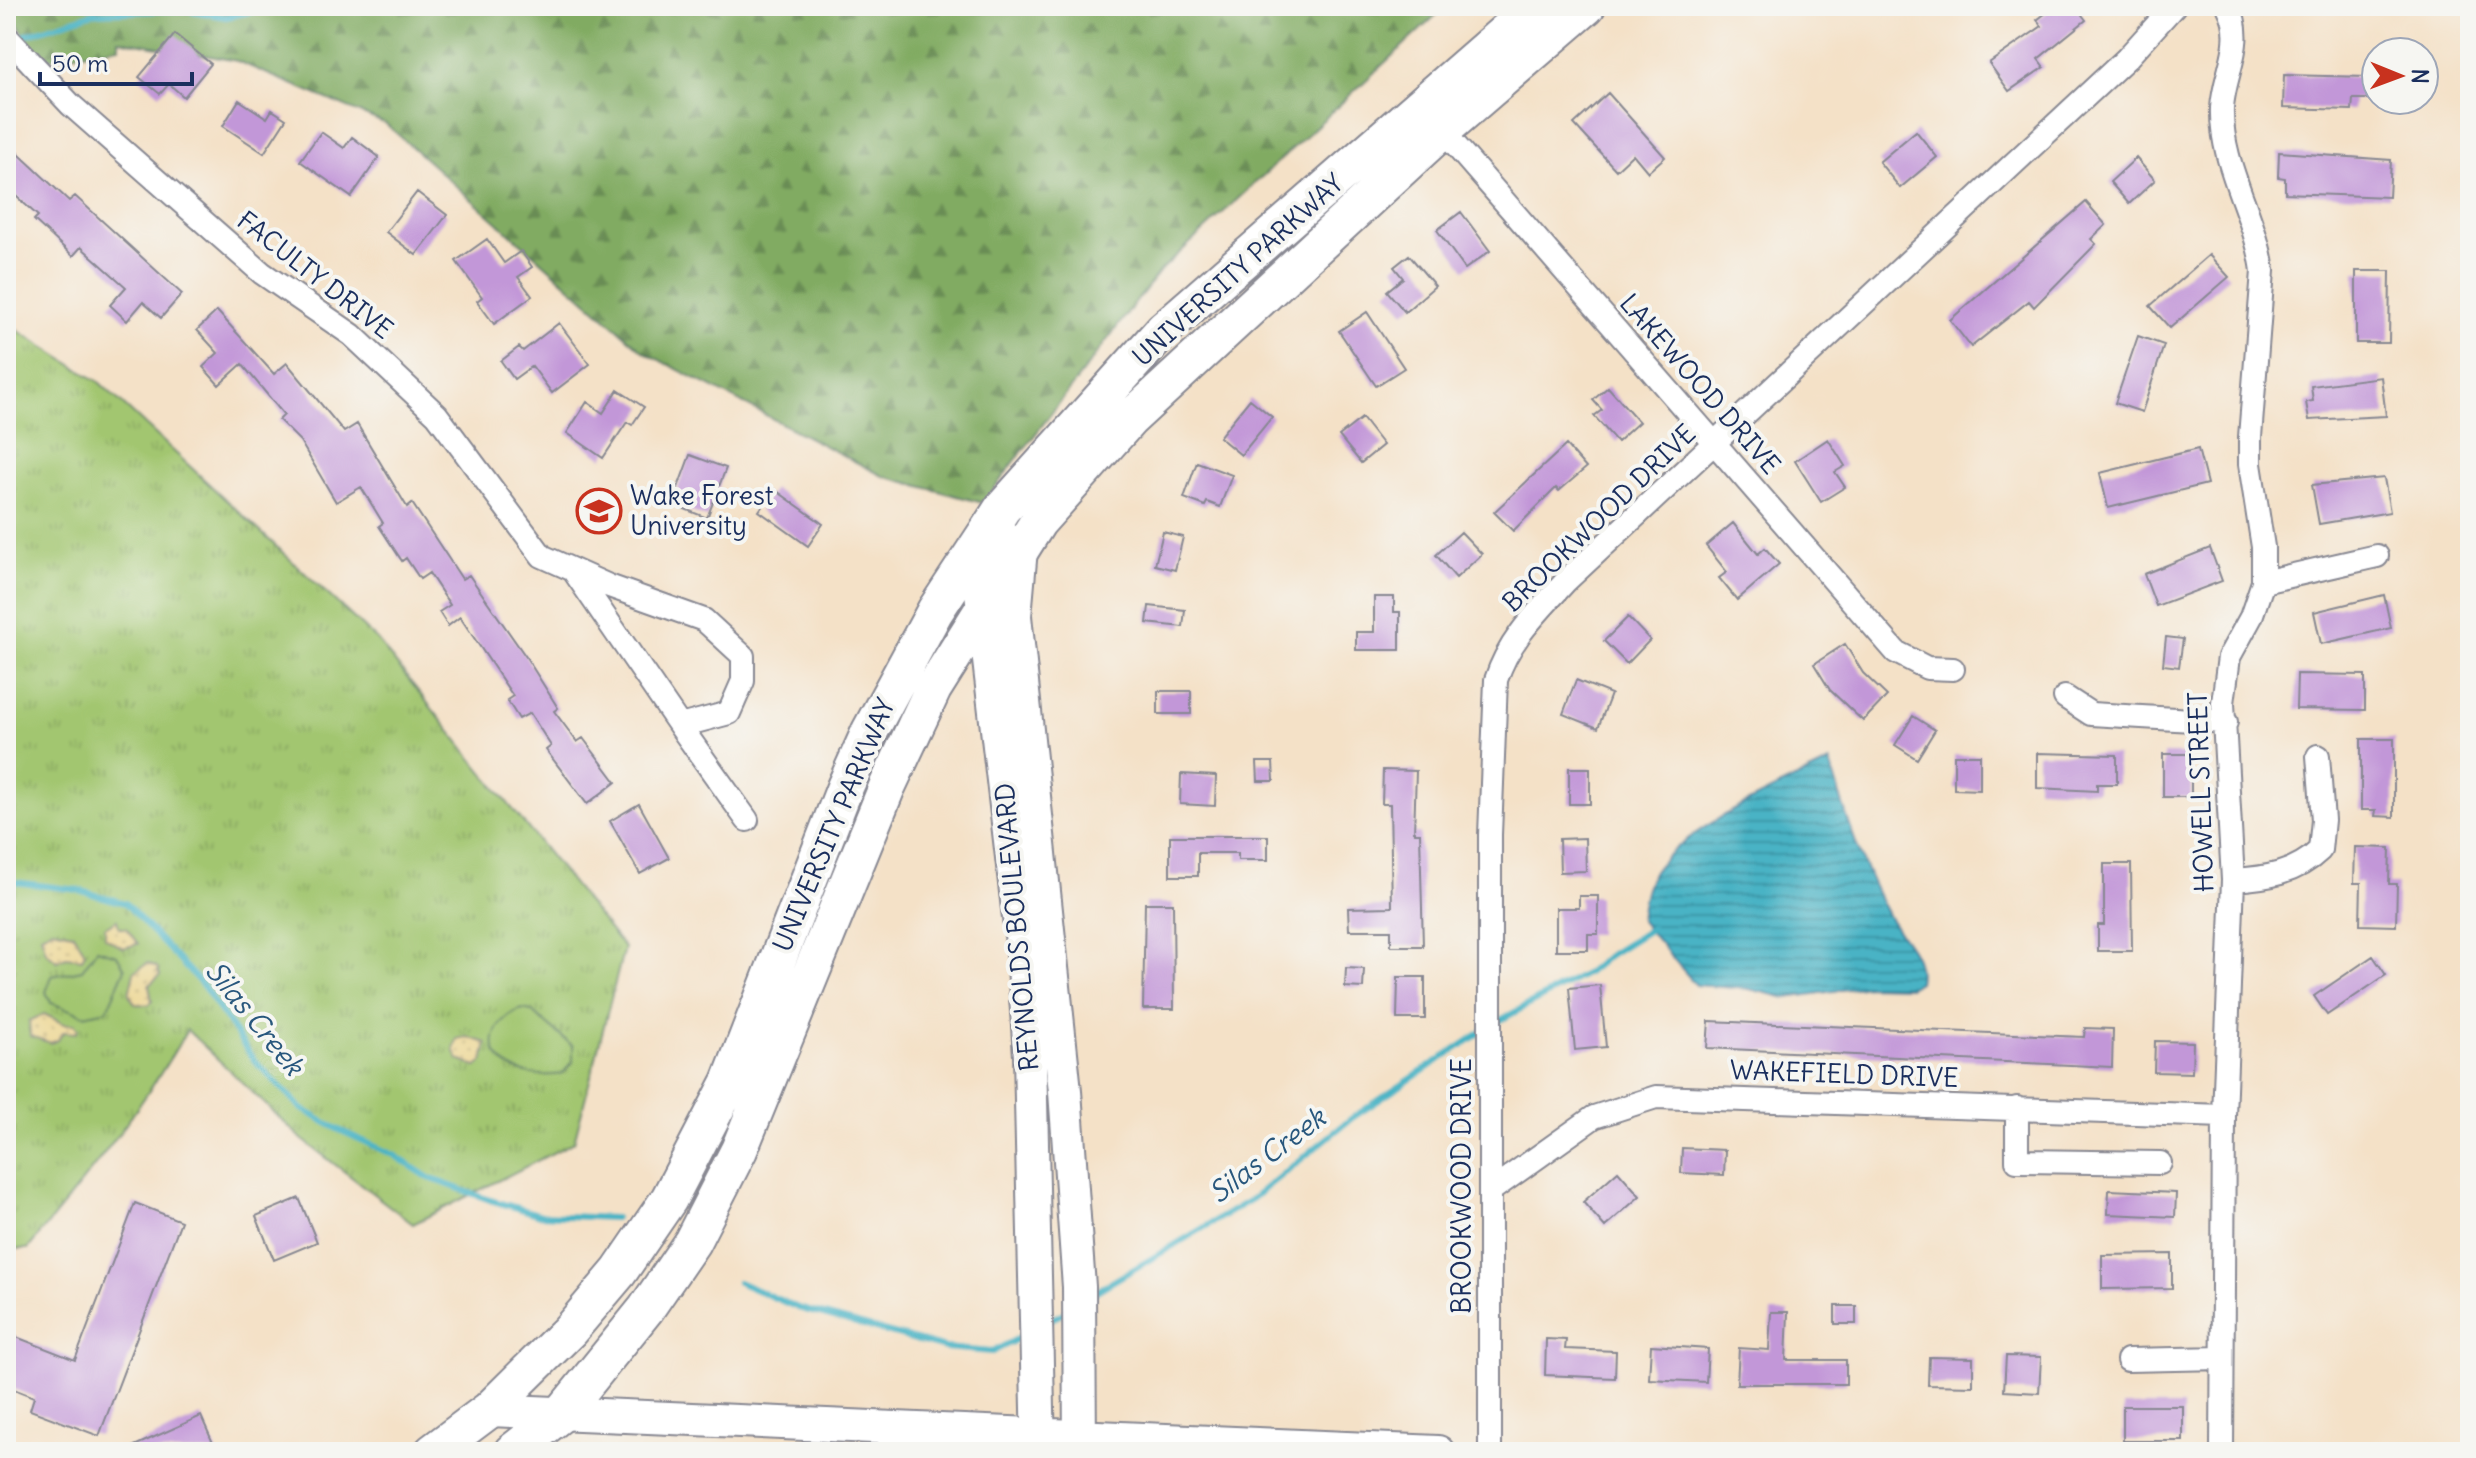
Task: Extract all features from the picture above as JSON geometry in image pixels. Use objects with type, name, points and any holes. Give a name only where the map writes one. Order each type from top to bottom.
[{"type":"main road","name":"UNIVERSITY PARKWAY","points":[[512,1452],[562,1413],[672,1274],[709,1210],[760,1100],[887,787],[933,689],[1038,522],[1130,419],[1432,118],[1535,6]]},
{"type":"main road","name":"UNIVERSITY PARKWAY","points":[[433,1452],[489,1410],[592,1304],[669,1199],[730,1082],[845,787],[904,664],[983,535],[1070,430],[1164,329],[1432,118],[1587,6]]},
{"type":"main road","name":"REYNOLDS BOULEVARD","points":[[1039,1443],[1029,1041],[1023,952],[980,583],[985,566],[1055,470],[1070,430]]},
{"type":"main road","name":"REYNOLDS BOULEVARD","points":[[1021,549],[1015,616],[1065,1091],[1079,1287],[1080,1444]]},
{"type":"main road","points":[[489,1410],[1039,1443],[1438,1452]]},
{"type":"street","name":"BROOKWOOD DRIVE","points":[[1490,1452],[1490,835],[1496,680],[1511,645],[1547,602],[2127,58],[2174,6]]},
{"type":"street","name":"HOWELL STREET","points":[[2222,1452],[2224,1116],[2233,880],[2223,694],[2229,657],[2251,617],[2263,582],[2263,547],[2250,464],[2250,437],[2263,271],[2260,252],[2235,182],[2224,128],[2226,82],[2237,37],[2235,19],[2228,6]]},
{"type":"street","name":"FACULTY DRIVE","points":[[6,36],[71,105],[262,273],[352,335],[437,415],[542,556],[704,620],[743,656],[743,681],[729,713],[680,726],[573,570]]},
{"type":"street","name":"LAKEWOOD DRIVE","points":[[1432,118],[1896,652],[1927,668],[1953,669]]},
{"type":"street","points":[[2263,582],[2377,556]]},
{"type":"street","points":[[2065,697],[2091,714],[2226,722]]},
{"type":"street","points":[[680,726],[747,820]]},
{"type":"street","points":[[2233,880],[2270,877],[2304,864],[2320,850],[2323,820],[2318,756]]},
{"type":"street","name":"WAKEFIELD DRIVE","points":[[1490,1191],[1594,1117],[1656,1097],[2224,1116]]},
{"type":"street","points":[[2017,1108],[2017,1161],[2160,1163]]},
{"type":"street","points":[[2128,1360],[2222,1358]]},
{"type":"green space","points":[[6,6],[1446,6],[1159,272],[983,503],[883,476],[644,352],[386,124],[237,61],[119,40],[119,47],[41,60]]},
{"type":"green space","points":[[6,323],[99,382],[377,640],[624,948],[574,1142],[413,1224],[303,1140],[187,1030],[132,1116],[28,1249],[6,1249]]},
{"type":"green space","points":[[97,949],[117,955],[125,969],[107,1010],[84,1015],[51,1003],[46,992],[52,976],[82,970]]},
{"type":"green space","points":[[523,1009],[531,1011],[573,1046],[573,1062],[562,1074],[522,1072],[508,1066],[496,1053],[494,1037],[501,1022]]},
{"type":"sand","points":[[117,920],[119,928],[126,928],[138,944],[123,948],[105,937],[105,927]]},
{"type":"sand","points":[[53,929],[73,933],[85,952],[82,959],[66,957],[57,961],[46,952],[41,935]]},
{"type":"sand","points":[[148,963],[157,967],[160,975],[149,985],[152,1001],[149,1005],[135,1004],[129,994],[134,972]]},
{"type":"sand","points":[[44,1014],[64,1024],[74,1024],[78,1029],[76,1033],[63,1032],[58,1040],[51,1043],[30,1036],[29,1021]]},
{"type":"sand","points":[[467,1037],[487,1043],[483,1062],[476,1067],[459,1060],[454,1050],[457,1039]]},
{"type":"water","points":[[1830,762],[1871,879],[1889,917],[1914,955],[1919,972],[1918,982],[1909,987],[1868,986],[1787,998],[1749,989],[1696,985],[1640,920],[1645,890],[1653,873],[1667,856],[1709,824]]},
{"type":"building","points":[[2055,6],[2075,6],[2086,20],[2038,59],[2044,67],[2009,91],[1989,63],[2042,26],[2037,20]]},
{"type":"building","points":[[175,34],[211,64],[184,97],[169,84],[160,94],[139,77]]},
{"type":"building","points":[[2284,75],[2360,77],[2360,99],[2353,99],[2352,110],[2283,108]]},
{"type":"building","points":[[1608,93],[1665,157],[1648,172],[1633,154],[1616,170],[1574,124]]},
{"type":"building","points":[[239,100],[267,118],[272,110],[286,119],[264,153],[223,126]]},
{"type":"building","points":[[1916,131],[1937,157],[1900,188],[1879,162]]},
{"type":"building","points":[[321,132],[344,148],[352,137],[379,157],[351,197],[300,161]]},
{"type":"building","points":[[6,142],[69,201],[75,196],[182,294],[161,318],[143,302],[127,321],[110,305],[126,287],[81,247],[73,256],[34,220],[38,216],[6,187]]},
{"type":"building","points":[[2279,152],[2391,160],[2389,197],[2285,193],[2285,178],[2278,177]]},
{"type":"building","points":[[2136,158],[2155,180],[2129,204],[2110,182]]},
{"type":"building","points":[[417,192],[447,215],[416,255],[386,232]]},
{"type":"building","points":[[2086,202],[2106,225],[2091,239],[2096,244],[2034,307],[2029,301],[1971,347],[1950,320]]},
{"type":"building","points":[[1461,212],[1490,251],[1465,269],[1437,230]]},
{"type":"building","points":[[487,239],[504,263],[521,251],[532,267],[518,277],[532,296],[494,324],[477,301],[482,297],[456,261]]},
{"type":"building","points":[[1409,255],[1435,286],[1405,312],[1387,291],[1403,278],[1394,267]]},
{"type":"building","points":[[2209,255],[2229,277],[2170,328],[2150,306]]},
{"type":"building","points":[[2356,271],[2390,271],[2389,343],[2356,343]]},
{"type":"building","points":[[217,311],[274,374],[287,363],[344,432],[357,424],[407,507],[412,503],[462,579],[469,575],[526,657],[558,708],[554,711],[577,742],[583,738],[616,782],[587,804],[546,750],[551,746],[530,713],[519,719],[507,700],[513,696],[460,617],[448,626],[439,612],[450,605],[429,573],[420,579],[406,558],[402,561],[379,526],[383,523],[361,487],[336,502],[300,441],[279,420],[284,415],[242,364],[219,385],[203,367],[218,353],[197,330]]},
{"type":"building","points":[[1367,312],[1404,368],[1376,386],[1339,331]]},
{"type":"building","points":[[559,323],[590,364],[552,393],[532,366],[514,379],[501,361],[519,347],[523,351]]},
{"type":"building","points":[[2138,336],[2164,345],[2142,412],[2115,403]]},
{"type":"building","points":[[2381,377],[2386,416],[2309,420],[2306,402],[2313,401],[2311,386]]},
{"type":"building","points":[[1608,387],[1639,422],[1617,442],[1594,416],[1602,410],[1593,400]]},
{"type":"building","points":[[618,390],[644,407],[632,425],[627,422],[603,458],[567,433],[587,402],[603,413]]},
{"type":"building","points":[[1250,399],[1272,417],[1241,455],[1219,437]]},
{"type":"building","points":[[1362,418],[1383,445],[1361,463],[1339,436]]},
{"type":"building","points":[[1828,439],[1845,466],[1835,472],[1845,487],[1821,502],[1795,461]]},
{"type":"building","points":[[1566,445],[1586,468],[1559,491],[1556,488],[1513,531],[1494,512]]},
{"type":"building","points":[[2198,449],[2207,484],[2108,508],[2100,473]]},
{"type":"building","points":[[690,455],[726,468],[707,518],[672,504]]},
{"type":"building","points":[[1197,462],[1232,475],[1220,507],[1207,502],[1205,506],[1184,498]]},
{"type":"building","points":[[2384,478],[2390,512],[2319,524],[2312,485]]},
{"type":"building","points":[[774,489],[823,524],[808,546],[759,511]]},
{"type":"building","points":[[1733,523],[1758,554],[1765,548],[1779,564],[1737,600],[1719,578],[1727,572],[1706,546]]},
{"type":"building","points":[[1163,532],[1183,537],[1175,570],[1155,565]]},
{"type":"building","points":[[1461,532],[1482,554],[1456,578],[1436,555]]},
{"type":"building","points":[[2210,548],[2222,581],[2156,606],[2144,574]]},
{"type":"building","points":[[2384,595],[2391,628],[2321,644],[2314,612]]},
{"type":"building","points":[[1374,597],[1394,597],[1394,612],[1400,612],[1400,650],[1356,650],[1356,632],[1374,632]]},
{"type":"building","points":[[1149,606],[1185,610],[1183,627],[1147,623]]},
{"type":"building","points":[[1628,617],[1650,640],[1627,664],[1604,641]]},
{"type":"building","points":[[2166,637],[2183,639],[2179,667],[2163,665]]},
{"type":"building","points":[[1845,644],[1863,673],[1887,696],[1863,721],[1830,690],[1814,664]]},
{"type":"building","points":[[2297,674],[2365,675],[2365,710],[2296,709]]},
{"type":"building","points":[[1576,680],[1611,694],[1598,728],[1563,714]]},
{"type":"building","points":[[1158,691],[1191,691],[1191,714],[1158,714]]},
{"type":"building","points":[[1913,716],[1935,730],[1917,759],[1895,745]]},
{"type":"building","points":[[2361,739],[2394,739],[2394,817],[2375,816],[2376,810],[2361,810]]},
{"type":"building","points":[[2037,753],[2117,755],[2117,784],[2097,784],[2097,791],[2037,788]]},
{"type":"building","points":[[2163,754],[2191,754],[2191,797],[2163,797]]},
{"type":"building","points":[[1954,755],[1980,755],[1980,790],[1954,789]]},
{"type":"building","points":[[1257,762],[1273,762],[1274,781],[1258,781]]},
{"type":"building","points":[[1569,768],[1590,768],[1590,804],[1569,804]]},
{"type":"building","points":[[1383,770],[1416,771],[1414,833],[1420,833],[1423,946],[1391,946],[1391,930],[1349,930],[1348,908],[1392,907],[1390,804],[1382,804]]},
{"type":"building","points":[[1181,774],[1216,776],[1215,806],[1180,804]]},
{"type":"building","points":[[639,804],[669,858],[640,874],[610,821]]},
{"type":"building","points":[[1170,836],[1268,836],[1268,860],[1238,860],[1238,853],[1198,853],[1198,876],[1170,876]]},
{"type":"building","points":[[1585,838],[1586,871],[1560,872],[1559,839]]},
{"type":"building","points":[[2355,847],[2390,848],[2389,884],[2397,884],[2396,926],[2360,925],[2361,883],[2354,883]]},
{"type":"building","points":[[2104,864],[2131,864],[2132,951],[2098,951],[2098,925],[2104,925]]},
{"type":"building","points":[[1579,896],[1598,896],[1598,934],[1588,934],[1588,950],[1556,950],[1556,908],[1579,908]]},
{"type":"building","points":[[1145,903],[1173,903],[1174,1009],[1143,1009]]},
{"type":"building","points":[[2373,956],[2386,975],[2327,1015],[2314,996]]},
{"type":"building","points":[[1346,968],[1364,969],[1363,988],[1345,987]]},
{"type":"building","points":[[1398,977],[1425,977],[1425,1019],[1397,1019]]},
{"type":"building","points":[[1600,985],[1606,1047],[1575,1050],[1569,988]]},
{"type":"building","points":[[1709,1021],[2084,1037],[2085,1028],[2113,1029],[2112,1067],[1707,1048]]},
{"type":"building","points":[[2155,1041],[2193,1042],[2192,1073],[2154,1072]]},
{"type":"building","points":[[1682,1148],[1725,1150],[1724,1175],[1681,1173]]},
{"type":"building","points":[[1618,1171],[1640,1196],[1605,1227],[1583,1202]]},
{"type":"building","points":[[2109,1190],[2176,1193],[2175,1217],[2108,1214]]},
{"type":"building","points":[[299,1198],[317,1242],[274,1260],[256,1216]]},
{"type":"building","points":[[135,1203],[181,1221],[99,1436],[30,1410],[34,1397],[6,1386],[6,1333],[75,1360]]},
{"type":"building","points":[[2172,1254],[2172,1288],[2102,1289],[2102,1255]]},
{"type":"building","points":[[1835,1306],[1856,1306],[1856,1324],[1835,1324]]},
{"type":"building","points":[[1771,1312],[1788,1312],[1786,1360],[1846,1360],[1846,1384],[1737,1384],[1739,1348],[1769,1350]]},
{"type":"building","points":[[1546,1339],[1566,1340],[1565,1349],[1616,1351],[1615,1378],[1545,1375]]},
{"type":"building","points":[[1651,1345],[1708,1349],[1706,1382],[1649,1379]]},
{"type":"building","points":[[2006,1356],[2041,1357],[2039,1393],[2004,1391]]},
{"type":"building","points":[[1929,1357],[1973,1358],[1973,1386],[1928,1385]]},
{"type":"building","points":[[2123,1406],[2183,1406],[2183,1441],[2123,1441]]},
{"type":"building","points":[[201,1416],[217,1452],[121,1452]]},
{"type":"waterway","points":[[17,38],[94,13],[187,10],[226,17],[263,9],[311,6]]},
{"type":"waterway","name":"Silas Creek","points":[[6,881],[78,890],[125,903],[204,987],[254,1060],[302,1109],[337,1129],[394,1155],[429,1178],[490,1200],[541,1215],[615,1218]]},
{"type":"waterway","name":"Silas Creek","points":[[1495,1023],[1587,973],[1652,928]]},
{"type":"waterway","name":"Silas Creek","points":[[1090,1295],[1252,1199],[1352,1118],[1486,1029]]},
{"type":"waterway","name":"Silas Creek","points":[[738,1282],[798,1308],[945,1348],[992,1352],[1027,1334]]},
{"type":"waterway","name":"Silas Creek","points":[[1047,1321],[1068,1311]]},
{"type":"place","name":"Wake Forest University","points":[[599,511]]}]
